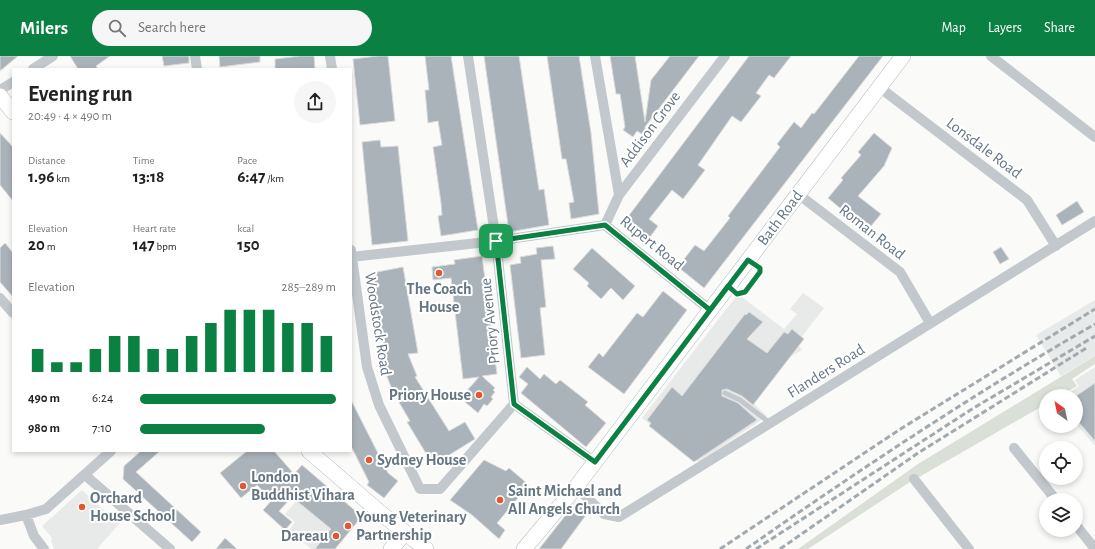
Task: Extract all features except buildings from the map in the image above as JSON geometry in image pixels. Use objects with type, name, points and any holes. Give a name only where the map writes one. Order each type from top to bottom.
[{"type":"main road","name":"Bath Road","points":[[524,549],[576,487],[903,56]]},
{"type":"main road","points":[[0,96],[12,111]]},
{"type":"main road","points":[[310,452],[405,533],[426,549]]},
{"type":"main road","points":[[391,549],[405,533]]},
{"type":"street","points":[[35,68],[53,56]]},
{"type":"street","points":[[195,56],[197,68]]},
{"type":"street","points":[[330,56],[332,68]]},
{"type":"street","name":"Priory Avenue","points":[[468,56],[496,241],[514,404]]},
{"type":"street","points":[[595,56],[619,195]]},
{"type":"street","name":"Addison Grove","points":[[605,225],[619,195],[725,56]]},
{"type":"street","points":[[990,56],[1095,138]]},
{"type":"street","points":[[0,90],[12,83]]},
{"type":"street","name":"Lonsdale Road","points":[[879,88],[1027,200],[1056,246]]},
{"type":"street","name":"Roman Road","points":[[798,194],[900,272],[930,323]]},
{"type":"street","name":"Flanders Road","points":[[576,487],[604,514],[619,517],[1095,221]]},
{"type":"street","name":"Rupert Road","points":[[352,254],[496,241],[605,225],[710,310]]},
{"type":"street","name":"Woodstock Road","points":[[352,262],[366,367],[379,405],[420,489],[440,488],[514,404]]},
{"type":"street","points":[[0,298],[12,312]]},
{"type":"street","points":[[514,404],[595,462]]},
{"type":"street","points":[[1014,448],[1050,493]]},
{"type":"street","points":[[0,520],[46,509],[110,452]]},
{"type":"street","points":[[85,475],[170,549]]},
{"type":"street","points":[[914,479],[969,549]]},
{"type":"street","points":[[26,515],[34,536],[44,549]]},
{"type":"street","points":[[1083,533],[1095,548]]},
{"type":"lane","points":[[725,393],[740,400],[770,423]]},
{"type":"shaded area","points":[[803,293],[824,308],[797,343],[802,350],[783,361],[752,402],[767,416],[699,462],[642,418],[738,294],[784,329],[797,314],[790,309]]},
{"type":"shaded area","points":[[1095,300],[1095,356],[1061,376],[1036,335]]},
{"type":"shaded area","points":[[1095,356],[1095,364],[1072,379],[1077,386],[1072,389],[1041,389]]},
{"type":"shaded area","points":[[1095,367],[1095,446],[1083,432],[1083,389],[1074,389],[1079,386],[1075,380]]},
{"type":"shaded area","points":[[1039,390],[1039,408],[907,484],[808,549],[798,549],[918,464]]},
{"type":"shaded area","points":[[316,478],[359,514],[359,520],[335,549],[311,549],[289,530],[295,522],[285,514]]},
{"type":"shaded area","name":"Orchard House School","points":[[82,490],[119,524],[97,549],[54,549],[51,540],[52,538],[42,526]]},
{"type":"railway","points":[[720,549],[902,428],[1095,309]]},
{"type":"railway","points":[[746,549],[831,490],[918,433],[1006,377],[1095,324]]},
{"type":"railway","points":[[756,549],[972,409],[1095,336]]},
{"type":"railway","points":[[780,549],[918,453],[1088,347]]},
{"type":"place","name":"The Coach House","points":[[439,273]]},
{"type":"place","name":"Priory House","points":[[479,395]]},
{"type":"place","name":"Sydney House","points":[[369,460]]},
{"type":"place","name":"London Buddhist Vihara","points":[[243,486]]},
{"type":"place","name":"Saint Michael and All Angels Church","points":[[500,500]]},
{"type":"place","name":"Orchard House School","points":[[82,507]]},
{"type":"place","name":"Young Veterinary Partnership","points":[[348,526]]},
{"type":"place","name":"Dareau","points":[[336,536]]},
{"type":"route","points":[[496,241],[514,404],[595,462],[681,348],[728,286],[748,260],[760,268],[760,272],[745,292],[737,294],[728,286],[710,310],[605,225],[496,241]]}]
